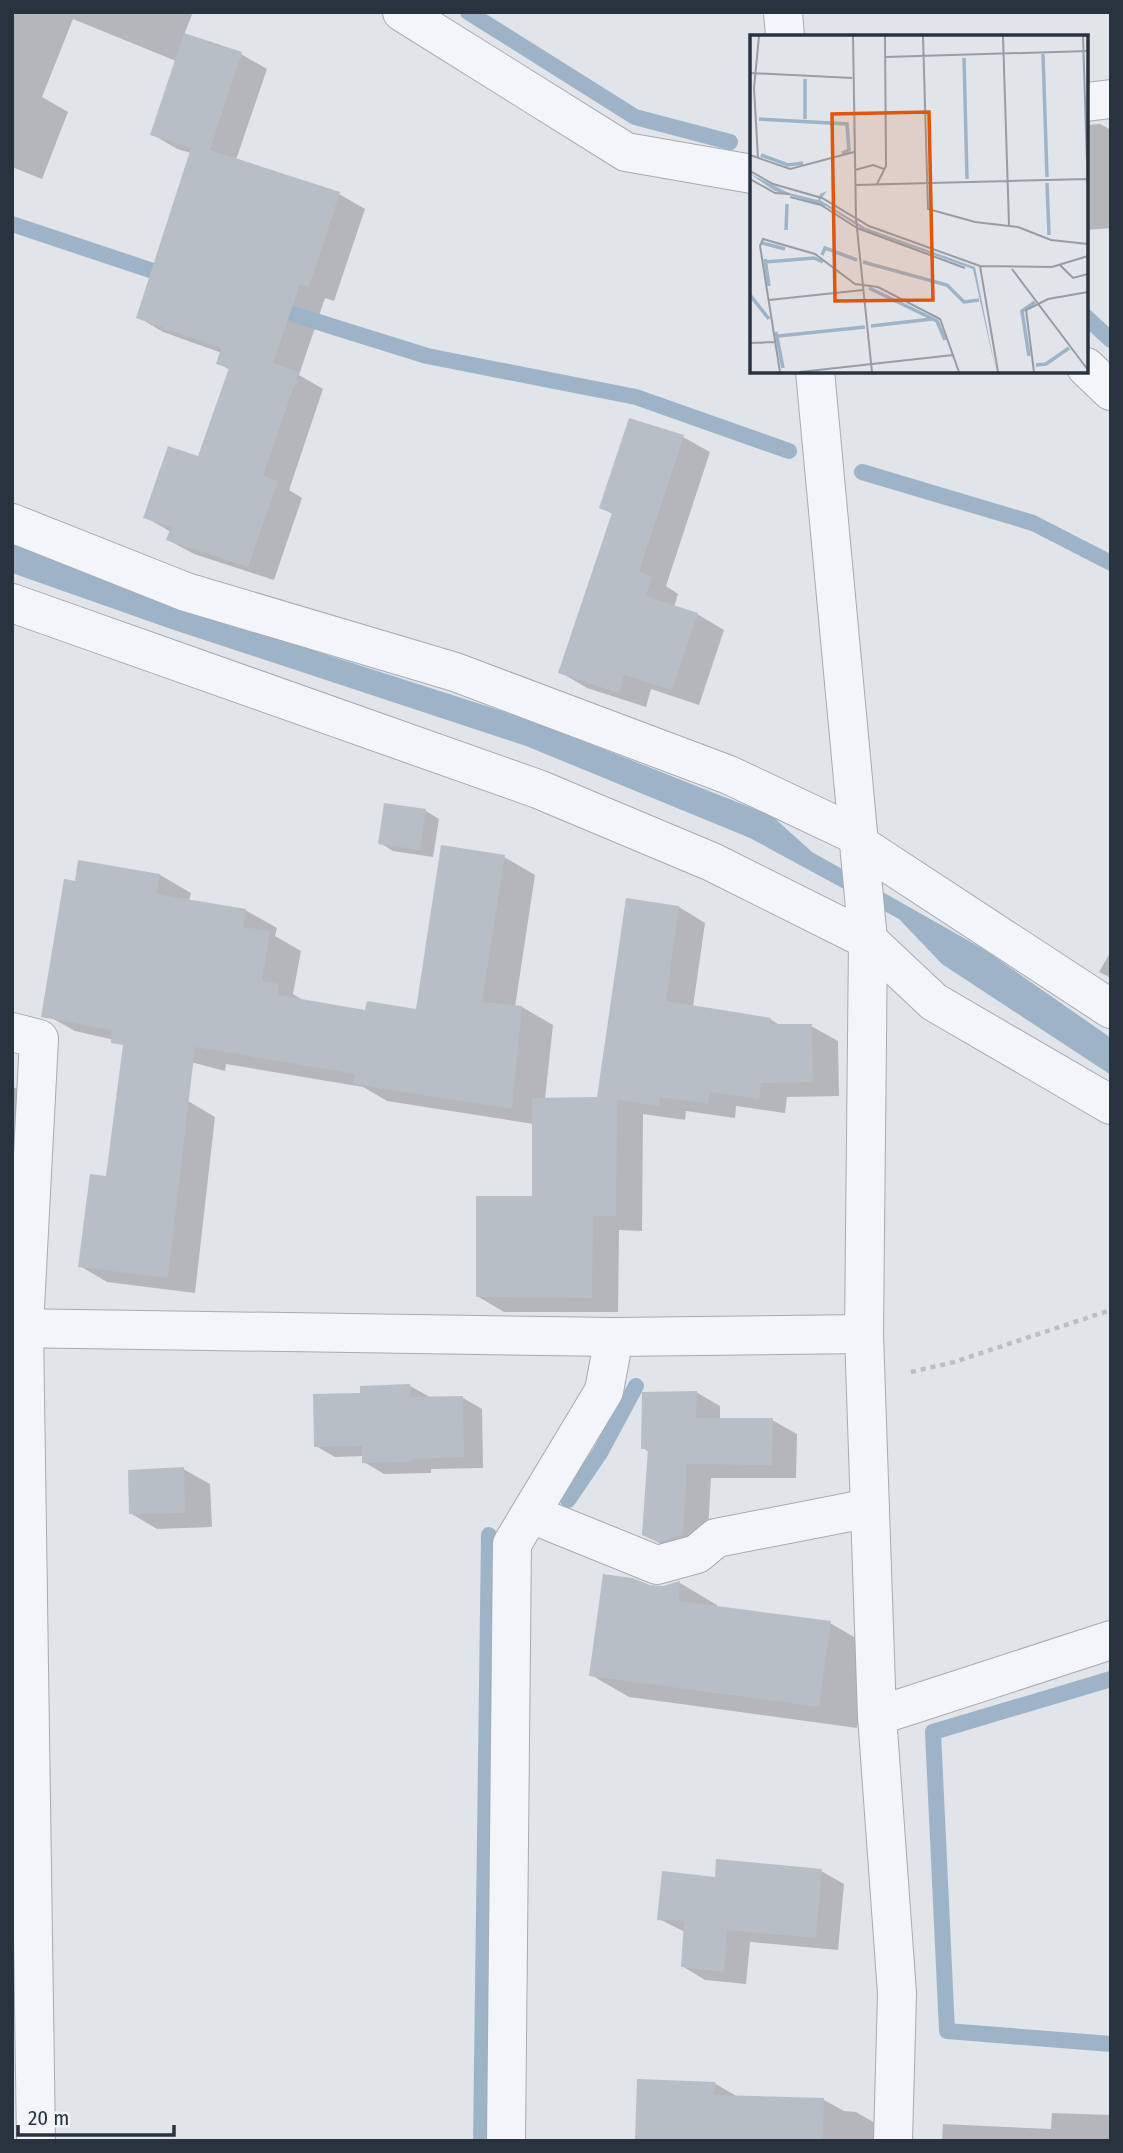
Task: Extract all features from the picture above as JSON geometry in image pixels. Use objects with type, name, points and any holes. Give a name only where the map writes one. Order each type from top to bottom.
[{"type":"street","points":[[402,12],[626,152],[750,174]]},
{"type":"street","points":[[783,12],[785,35]]},
{"type":"street","points":[[1088,102],[1111,100]]},
{"type":"street","points":[[1088,369],[1111,391]]},
{"type":"street","points":[[816,373],[867,934],[864,1334],[877,1716],[897,1993],[893,2141]]},
{"type":"street","points":[[12,523],[187,592],[455,672],[729,775],[859,844],[1111,1009]]},
{"type":"street","points":[[12,603],[538,789],[712,863],[867,934],[934,1002],[1111,1105]]},
{"type":"street","points":[[12,1032],[39,1039],[18,1328],[36,2141]]},
{"type":"street","points":[[18,1328],[614,1337],[864,1334]]},
{"type":"street","points":[[506,2141],[512,1544],[604,1391],[614,1337]]},
{"type":"street","points":[[531,1514],[657,1565],[697,1553],[716,1538],[870,1508]]},
{"type":"street","points":[[877,1716],[1111,1640]]},
{"type":"path","points":[[865,1375],[905,1374],[954,1362],[1111,1310]]},
{"type":"water","points":[[12,542],[181,608],[530,720],[772,816],[812,852],[985,950],[1111,1038],[1111,1075],[942,964],[899,919],[750,838],[526,746],[171,629],[12,573]]},
{"type":"building","points":[[184,33],[242,52],[210,150],[340,192],[309,287],[300,284],[273,363],[299,372],[263,476],[278,481],[248,567],[166,540],[171,527],[143,518],[168,446],[198,456],[229,368],[216,364],[221,348],[136,318],[191,148],[150,135]]},
{"type":"building","points":[[629,418],[684,435],[639,572],[652,576],[646,596],[698,613],[672,690],[624,675],[619,693],[558,673],[612,513],[599,508]]},
{"type":"building","points":[[384,803],[426,809],[420,850],[378,844]]},
{"type":"building","points":[[441,845],[505,855],[482,1002],[522,1006],[512,1109],[353,1084],[355,1074],[195,1047],[168,1278],[78,1267],[90,1174],[106,1176],[123,1045],[111,1043],[112,1030],[41,1017],[64,879],[75,881],[78,860],[160,874],[156,894],[246,909],[243,927],[270,931],[262,981],[279,984],[278,995],[365,1010],[367,1001],[416,1009]]},
{"type":"building","points":[[626,898],[679,906],[666,1001],[771,1018],[770,1024],[812,1024],[813,1082],[761,1083],[759,1099],[710,1092],[708,1104],[660,1097],[659,1106],[617,1100],[616,1216],[593,1216],[592,1298],[476,1297],[476,1196],[532,1196],[532,1098],[597,1097]]},
{"type":"building","points":[[410,1384],[411,1397],[463,1396],[464,1457],[362,1463],[362,1446],[314,1447],[313,1394],[360,1393],[360,1386]]},
{"type":"building","points":[[697,1391],[696,1418],[773,1418],[772,1465],[687,1464],[683,1535],[658,1542],[642,1535],[648,1449],[641,1449],[642,1392]]},
{"type":"building","points":[[184,1467],[185,1513],[129,1514],[128,1470]]},
{"type":"building","points":[[603,1574],[632,1578],[650,1585],[663,1586],[680,1581],[679,1601],[831,1621],[819,1707],[589,1676]]},
{"type":"building","points":[[716,1859],[822,1869],[816,1938],[727,1930],[724,1972],[681,1967],[684,1921],[657,1920],[662,1871],[715,1877]]},
{"type":"building","points":[[637,2079],[715,2082],[714,2095],[824,2098],[823,2141],[635,2141]]},
{"type":"waterway","points":[[468,12],[635,117],[730,142]]},
{"type":"waterway","points":[[12,224],[171,277]]},
{"type":"waterway","points":[[270,307],[427,356],[636,397],[789,451]]},
{"type":"waterway","points":[[1088,319],[1111,340]]},
{"type":"waterway","points":[[862,472],[1033,523],[1111,563]]},
{"type":"waterway","points":[[568,1500],[600,1453],[636,1386]]},
{"type":"waterway","points":[[481,2141],[489,1535]]},
{"type":"waterway","points":[[1111,1679],[933,1732],[947,2031],[1111,2044]]}]
